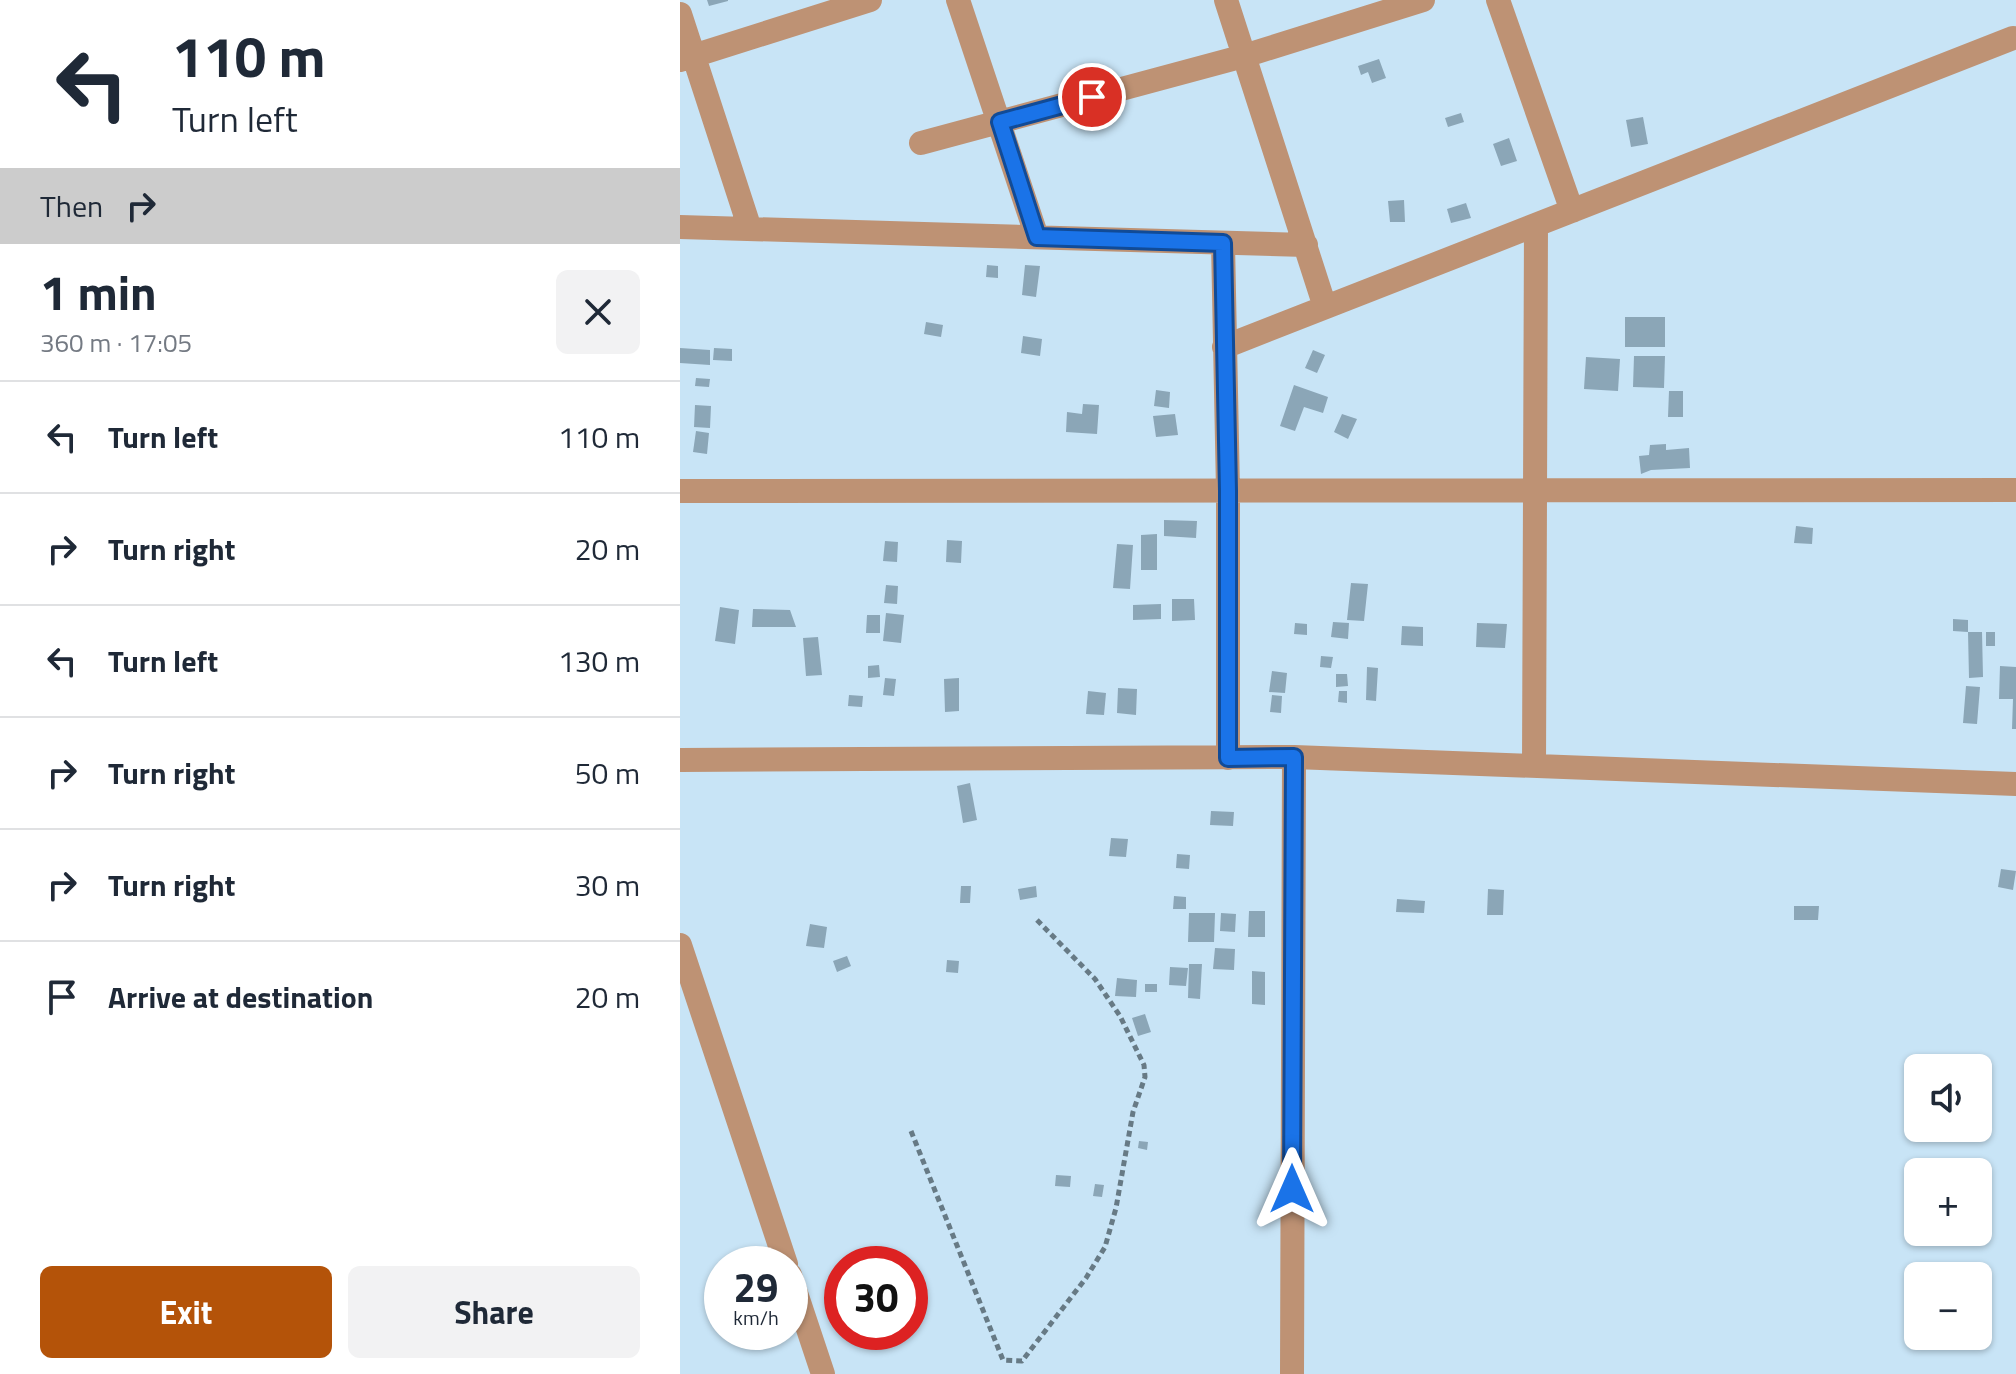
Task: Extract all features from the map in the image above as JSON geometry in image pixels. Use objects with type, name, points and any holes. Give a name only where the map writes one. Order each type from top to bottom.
[{"type":"street","points":[[687,58],[870,0]]},
{"type":"street","points":[[958,0],[1037,237]]},
{"type":"street","points":[[1226,0],[1325,307]]},
{"type":"street","points":[[921,143],[1244,56],[1423,0]]},
{"type":"street","points":[[1498,0],[1572,211]]},
{"type":"street","points":[[680,14],[687,58],[750,229]]},
{"type":"street","points":[[1224,347],[2013,38]]},
{"type":"street","points":[[1534,766],[1536,225]]},
{"type":"street","points":[[680,227],[1306,245]]},
{"type":"street","points":[[1223,243],[1228,491],[1228,758]]},
{"type":"street","points":[[680,491],[2016,490]]},
{"type":"street","points":[[1292,1374],[1294,757]]},
{"type":"street","points":[[680,760],[1294,757],[2016,784]]},
{"type":"street","points":[[680,945],[780,1246]]},
{"type":"street","points":[[808,1329],[823,1374]]},
{"type":"path","points":[[911,1131],[1003,1360],[1022,1361],[1086,1278],[1105,1247],[1116,1208],[1133,1112],[1145,1077],[1144,1065],[1120,1016],[1095,979],[1035,918]]},
{"type":"building","points":[[707,0],[728,0],[728,1],[709,6]]},
{"type":"building","points":[[1379,59],[1386,78],[1372,83],[1368,72],[1361,75],[1358,66]]},
{"type":"building","points":[[1461,113],[1464,122],[1448,127],[1445,118]]},
{"type":"building","points":[[1643,117],[1648,144],[1631,147],[1626,120]]},
{"type":"building","points":[[1509,138],[1517,161],[1501,166],[1493,144]]},
{"type":"building","points":[[1404,200],[1405,222],[1390,222],[1388,201]]},
{"type":"building","points":[[1466,203],[1471,218],[1451,223],[1447,209]]},
{"type":"building","points":[[987,265],[998,266],[998,278],[986,277]]},
{"type":"building","points":[[1025,265],[1040,266],[1036,297],[1022,295]]},
{"type":"building","points":[[1625,317],[1665,317],[1665,347],[1625,347]]},
{"type":"building","points":[[926,322],[943,325],[941,337],[924,334]]},
{"type":"building","points":[[1023,336],[1042,339],[1040,356],[1021,353]]},
{"type":"building","points":[[680,348],[710,350],[710,365],[680,363]]},
{"type":"building","points":[[714,348],[732,349],[732,361],[713,360]]},
{"type":"building","points":[[1313,350],[1325,355],[1317,373],[1305,368]]},
{"type":"building","points":[[1634,356],[1665,356],[1664,388],[1633,387]]},
{"type":"building","points":[[1586,357],[1620,359],[1618,391],[1584,389]]},
{"type":"building","points":[[696,378],[710,379],[709,387],[695,386]]},
{"type":"building","points":[[1294,385],[1328,397],[1323,413],[1304,407],[1295,431],[1280,426]]},
{"type":"building","points":[[1156,390],[1170,392],[1169,408],[1154,406]]},
{"type":"building","points":[[1669,391],[1683,391],[1683,417],[1668,417]]},
{"type":"building","points":[[1083,404],[1099,405],[1097,434],[1066,432],[1067,412],[1082,414]]},
{"type":"building","points":[[695,405],[711,406],[710,428],[694,427]]},
{"type":"building","points":[[1175,414],[1178,435],[1156,437],[1153,416]]},
{"type":"building","points":[[1342,414],[1357,419],[1348,439],[1334,432]]},
{"type":"building","points":[[696,431],[709,433],[707,454],[693,452]]},
{"type":"building","points":[[1666,444],[1666,450],[1689,448],[1690,468],[1651,470],[1641,474],[1639,456],[1649,455],[1650,445]]},
{"type":"building","points":[[1164,520],[1197,521],[1196,538],[1164,536]]},
{"type":"building","points":[[1796,526],[1813,528],[1812,544],[1794,543]]},
{"type":"building","points":[[1157,534],[1157,570],[1141,570],[1141,535]]},
{"type":"building","points":[[947,540],[962,541],[961,563],[946,562]]},
{"type":"building","points":[[885,541],[898,542],[897,562],[883,561]]},
{"type":"building","points":[[1117,544],[1133,545],[1130,589],[1113,588]]},
{"type":"building","points":[[1351,583],[1368,584],[1364,621],[1347,620]]},
{"type":"building","points":[[886,585],[898,586],[897,604],[884,603]]},
{"type":"building","points":[[1172,599],[1194,599],[1195,620],[1172,621]]},
{"type":"building","points":[[1161,604],[1161,619],[1133,620],[1133,605]]},
{"type":"building","points":[[720,607],[739,610],[735,644],[715,641]]},
{"type":"building","points":[[753,609],[790,610],[796,627],[752,627]]},
{"type":"building","points":[[886,613],[904,615],[901,643],[883,641]]},
{"type":"building","points":[[867,615],[880,615],[880,633],[866,633]]},
{"type":"building","points":[[1953,619],[1968,620],[1968,632],[1953,631]]},
{"type":"building","points":[[1333,622],[1349,623],[1348,639],[1331,637]]},
{"type":"building","points":[[1295,623],[1307,624],[1307,635],[1294,634]]},
{"type":"building","points":[[1477,623],[1507,624],[1505,648],[1476,647]]},
{"type":"building","points":[[1402,626],[1423,627],[1423,646],[1401,645]]},
{"type":"building","points":[[1968,632],[1982,632],[1983,677],[1969,678]]},
{"type":"building","points":[[1986,632],[1995,632],[1995,646],[1986,646]]},
{"type":"building","points":[[818,637],[822,675],[806,676],[803,638]]},
{"type":"building","points":[[1321,656],[1333,657],[1331,668],[1320,667]]},
{"type":"building","points":[[879,665],[880,677],[868,678],[868,666]]},
{"type":"building","points":[[2000,666],[2016,667],[2016,729],[2012,729],[2013,699],[1999,699]]},
{"type":"building","points":[[1367,667],[1378,668],[1376,701],[1366,700]]},
{"type":"building","points":[[1272,671],[1287,673],[1285,693],[1269,692]]},
{"type":"building","points":[[1336,674],[1347,674],[1348,686],[1336,687]]},
{"type":"building","points":[[885,678],[896,679],[894,696],[883,695]]},
{"type":"building","points":[[959,678],[959,711],[945,712],[944,679]]},
{"type":"building","points":[[1966,686],[1980,687],[1977,724],[1963,723]]},
{"type":"building","points":[[1118,688],[1137,689],[1136,715],[1117,713]]},
{"type":"building","points":[[1088,691],[1106,693],[1104,715],[1086,714]]},
{"type":"building","points":[[1339,691],[1347,691],[1347,703],[1338,702]]},
{"type":"building","points":[[849,695],[863,696],[862,707],[848,706]]},
{"type":"building","points":[[1272,695],[1282,696],[1281,713],[1270,712]]},
{"type":"building","points":[[970,783],[977,820],[963,823],[957,786]]},
{"type":"building","points":[[1211,811],[1234,812],[1233,826],[1210,825]]},
{"type":"building","points":[[1111,838],[1128,839],[1126,857],[1109,856]]},
{"type":"building","points":[[1177,854],[1190,855],[1189,869],[1176,868]]},
{"type":"building","points":[[2001,869],[2016,871],[2013,890],[1998,887]]},
{"type":"building","points":[[961,886],[971,886],[970,903],[960,903]]},
{"type":"building","points":[[1036,886],[1037,897],[1020,900],[1018,889]]},
{"type":"building","points":[[1488,889],[1504,890],[1503,915],[1487,915]]},
{"type":"building","points":[[1174,896],[1186,897],[1186,909],[1173,909]]},
{"type":"building","points":[[1397,899],[1425,901],[1424,913],[1396,912]]},
{"type":"building","points":[[1794,906],[1819,906],[1818,920],[1794,920]]},
{"type":"building","points":[[1249,911],[1265,911],[1265,937],[1248,937]]},
{"type":"building","points":[[1189,913],[1215,913],[1214,942],[1188,942]]},
{"type":"building","points":[[1221,913],[1236,914],[1235,932],[1220,931]]},
{"type":"building","points":[[810,924],[827,927],[824,948],[806,946]]},
{"type":"building","points":[[1215,948],[1235,949],[1234,970],[1213,969]]},
{"type":"building","points":[[847,956],[851,966],[837,972],[833,961]]},
{"type":"building","points":[[947,960],[959,961],[958,973],[946,972]]},
{"type":"building","points":[[1189,964],[1202,964],[1200,999],[1188,998]]},
{"type":"building","points":[[1170,967],[1188,968],[1186,986],[1169,985]]},
{"type":"building","points":[[1252,971],[1265,972],[1265,1005],[1252,1004]]},
{"type":"building","points":[[1117,978],[1137,980],[1136,997],[1115,996]]},
{"type":"building","points":[[1145,984],[1157,984],[1157,992],[1145,992]]},
{"type":"building","points":[[1145,1014],[1151,1032],[1138,1036],[1132,1018]]},
{"type":"building","points":[[1139,1141],[1148,1142],[1147,1150],[1138,1148]]},
{"type":"building","points":[[1056,1175],[1071,1176],[1070,1187],[1055,1186]]},
{"type":"building","points":[[1095,1184],[1104,1185],[1102,1197],[1093,1196]]},
{"type":"route","points":[[1092,97],[1000,122],[1037,237],[1223,243],[1228,491],[1228,758],[1294,757],[1292,1189]]}]
